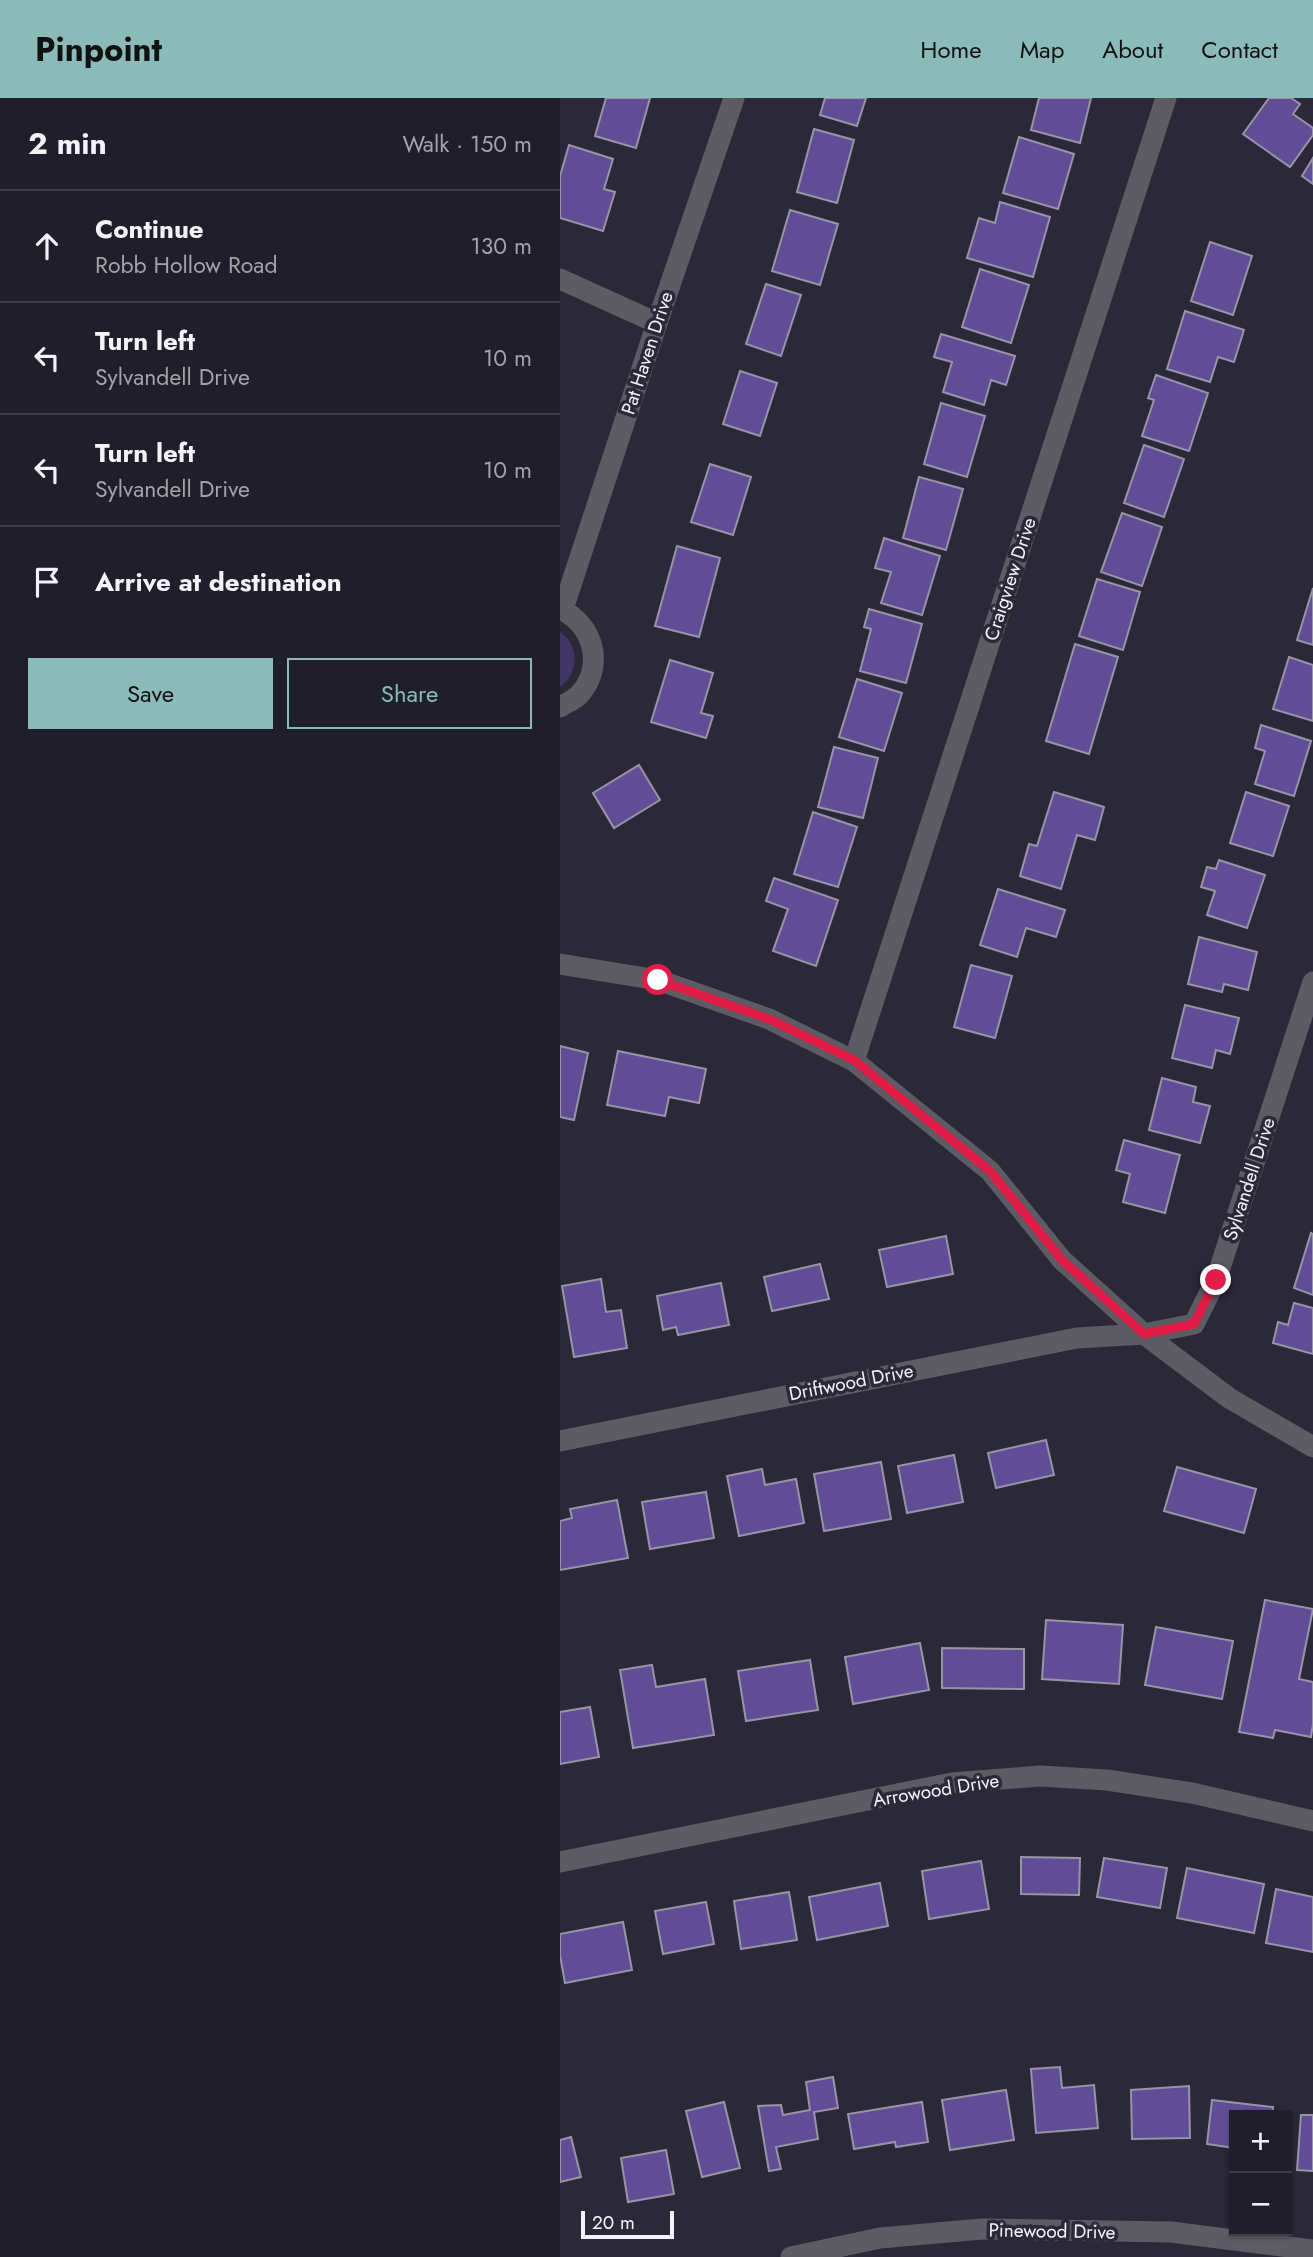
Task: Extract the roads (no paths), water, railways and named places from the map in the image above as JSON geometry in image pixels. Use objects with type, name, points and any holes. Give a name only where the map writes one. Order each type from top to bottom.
[{"type":"street","name":"Pat Haven Drive","points":[[560,707],[578,696],[592,674],[594,648],[583,624],[562,609],[734,98]]},
{"type":"street","name":"Craigview Drive","points":[[854,1060],[1166,98]]},
{"type":"street","points":[[560,279],[657,323]]},
{"type":"street","points":[[560,964],[658,980],[769,1019],[854,1060],[990,1171],[1062,1260],[1144,1334],[1229,1398],[1313,1447]]},
{"type":"street","name":"Sylvandell Drive","points":[[1144,1334],[1194,1324],[1216,1280],[1313,982]]},
{"type":"street","name":"Driftwood Drive","points":[[560,1441],[1077,1338],[1144,1334]]},
{"type":"street","name":"Arrowood Drive","points":[[560,1862],[952,1783],[1040,1776],[1107,1780],[1180,1791],[1313,1821]]},
{"type":"street","name":"Pinewood Drive","points":[[791,2257],[880,2238],[982,2230],[1171,2232],[1313,2250]]}]
